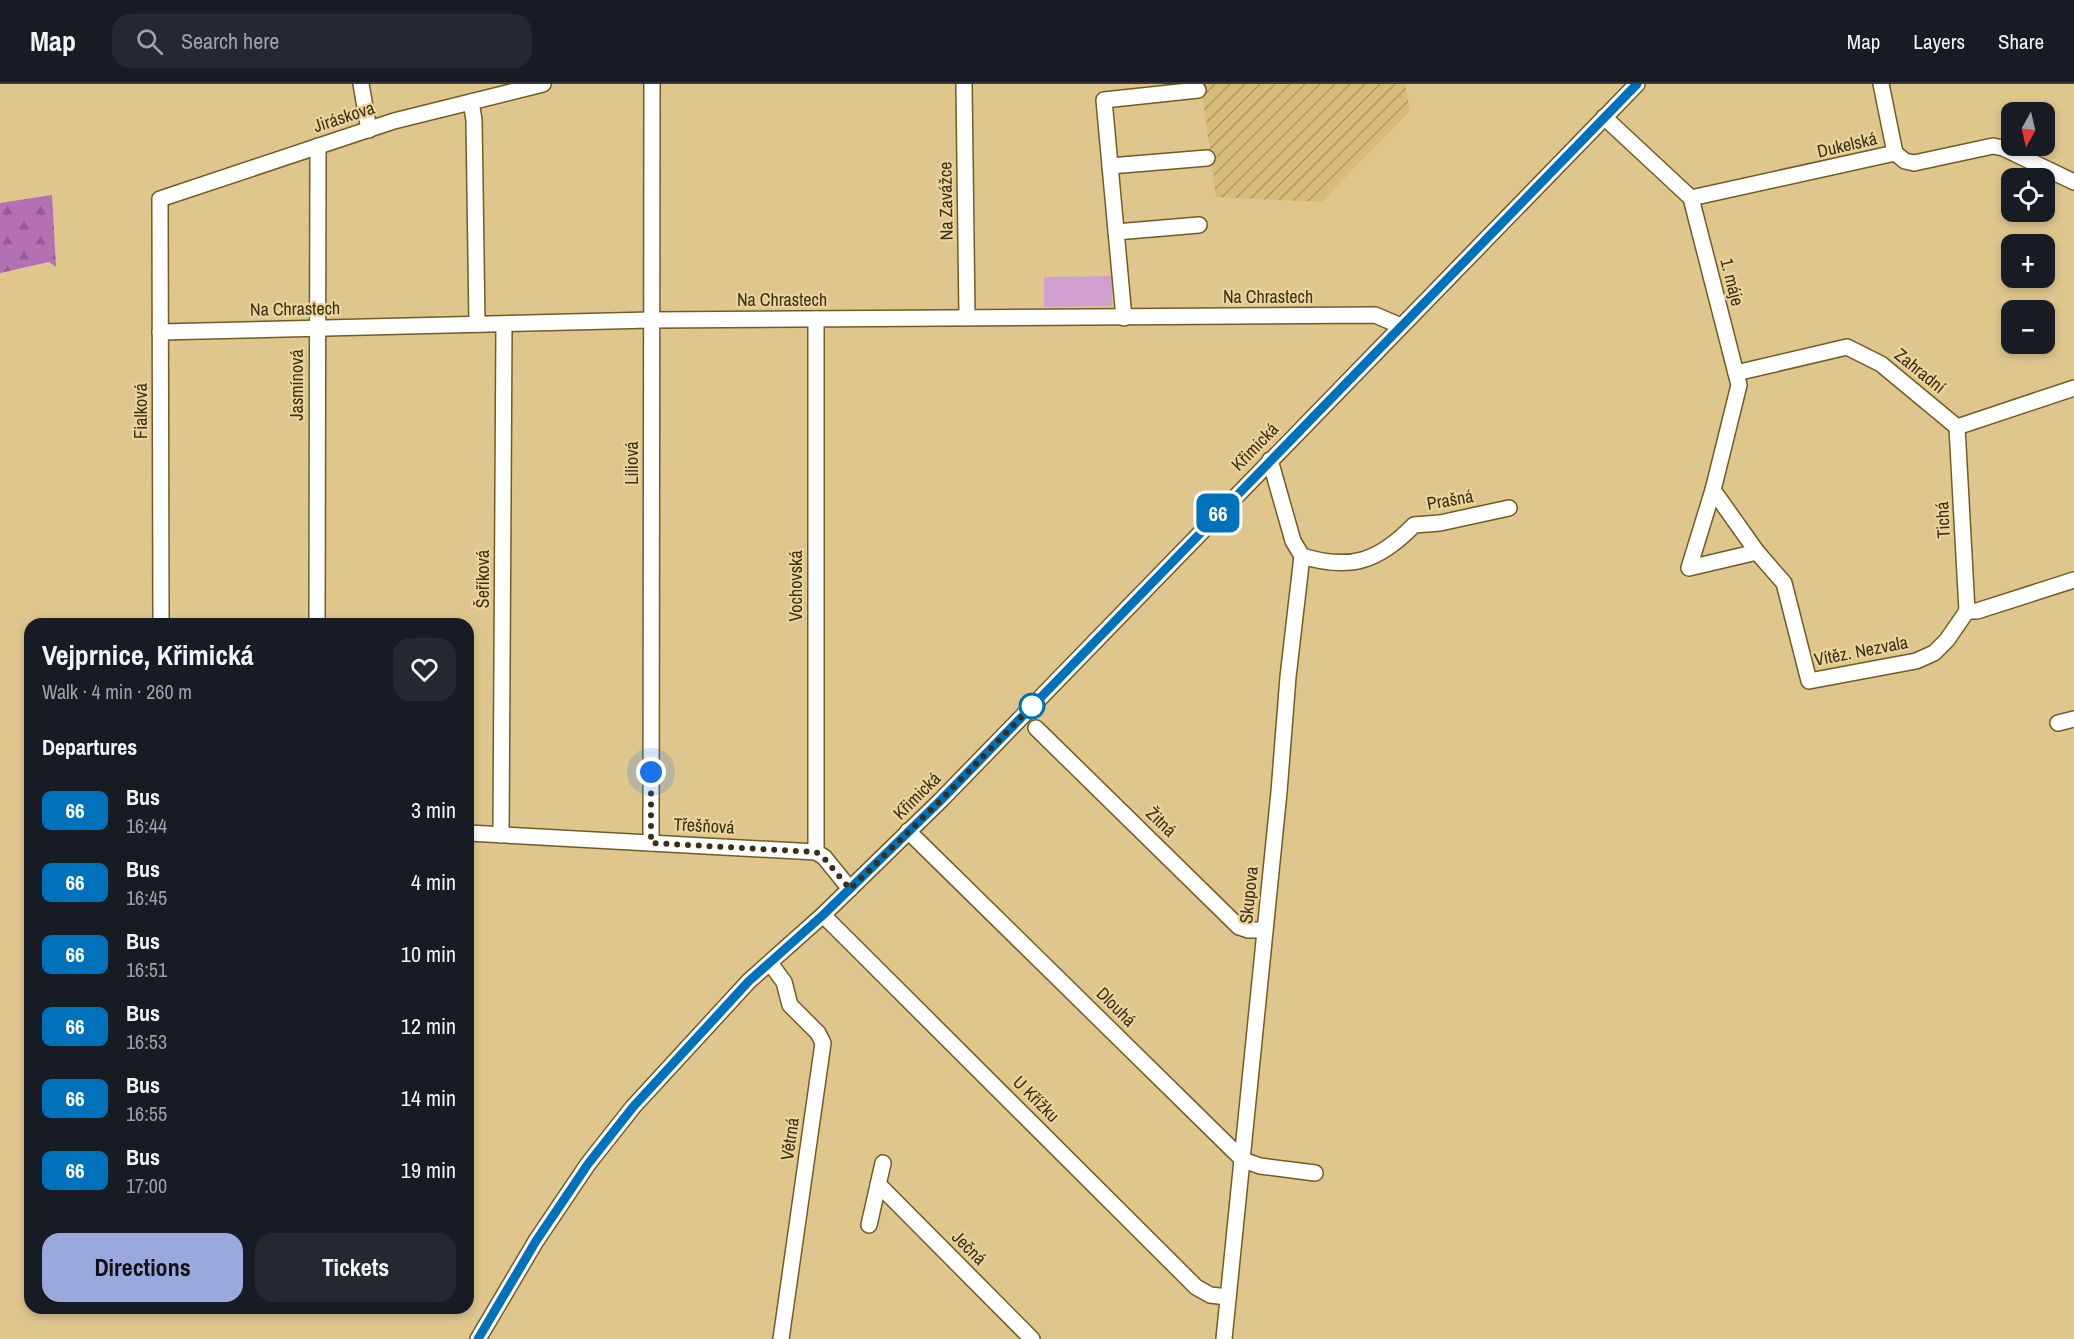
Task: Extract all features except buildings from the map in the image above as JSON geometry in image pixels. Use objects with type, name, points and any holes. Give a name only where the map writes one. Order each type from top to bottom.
[{"type":"street","points":[[361,84],[369,129]]},
{"type":"street","name":"Jiráskova","points":[[160,199],[369,129],[543,84]]},
{"type":"street","name":"Liliová","points":[[651,843],[652,84]]},
{"type":"street","name":"Na Zavážce","points":[[964,84],[967,317]]},
{"type":"street","name":"Křimická","points":[[478,1339],[536,1241],[588,1164],[633,1107],[749,981],[823,915],[941,800],[1637,84]]},
{"type":"street","points":[[1881,84],[1896,153]]},
{"type":"street","points":[[1124,318],[1104,100],[1198,90]]},
{"type":"street","points":[[471,102],[474,120],[477,324]]},
{"type":"street","points":[[1605,117],[1691,198]]},
{"type":"street","name":"Jasmínová","points":[[317,618],[318,146]]},
{"type":"street","name":"Dukelská","points":[[1691,198],[1896,153],[1905,162],[1914,163],[1993,146],[2003,148],[2074,182]]},
{"type":"street","points":[[1110,166],[1207,158]]},
{"type":"street","name":"1. máje","points":[[1691,198],[1739,385],[1713,490],[1689,568],[1757,552]]},
{"type":"street","name":"Fialková","points":[[160,199],[161,618]]},
{"type":"street","points":[[1116,232],[1199,225]]},
{"type":"street","name":"Na Chrastech","points":[[160,332],[651,320],[1375,315],[1401,326]]},
{"type":"street","name":"Vochovská","points":[[816,319],[816,852]]},
{"type":"street","name":"Šeříková","points":[[501,835],[504,324]]},
{"type":"street","name":"Zahradní","points":[[1736,373],[1847,347],[1881,363],[1957,427]]},
{"type":"street","points":[[1957,427],[2074,388]]},
{"type":"street","name":"Tichá","points":[[1957,427],[1966,610]]},
{"type":"street","points":[[1270,460],[1293,541],[1302,556]]},
{"type":"street","points":[[1713,490],[1757,552]]},
{"type":"street","name":"Prašná","points":[[1302,556],[1316,560],[1352,563],[1375,557],[1398,542],[1414,525],[1440,523],[1509,508]]},
{"type":"street","name":"Vítěz. Nezvala","points":[[1757,552],[1784,584],[1809,681],[1916,661],[1934,653],[1947,640],[1966,610]]},
{"type":"street","name":"Skupova","points":[[1224,1339],[1279,792],[1288,677],[1302,556]]},
{"type":"street","points":[[1966,610],[1977,611],[2074,580]]},
{"type":"street","points":[[2058,723],[2074,719]]},
{"type":"street","name":"Žitná","points":[[1036,728],[1239,927],[1248,930],[1264,930]]},
{"type":"street","name":"Dlouhá","points":[[909,831],[1243,1160],[1260,1166],[1315,1173]]},
{"type":"street","name":"Třešňová","points":[[474,833],[816,852]]},
{"type":"street","points":[[816,852],[824,858],[850,889]]},
{"type":"street","name":"U Křížku","points":[[823,915],[1196,1287],[1210,1295],[1228,1297]]},
{"type":"street","name":"Větrná","points":[[770,963],[784,982],[790,1005],[818,1033],[823,1043],[781,1339]]},
{"type":"street","points":[[869,1225],[883,1163]]},
{"type":"street","name":"Ječná","points":[[878,1184],[1028,1337]]},
{"type":"shaded area","points":[[1201,84],[1405,84],[1410,111],[1321,202],[1216,197]]},
{"type":"shaded area","points":[[1112,276],[1112,306],[1044,307],[1044,277]]},
{"type":"green space","points":[[52,195],[56,267],[49,262],[0,273],[0,203]]},
{"type":"bus line","name":"66","points":[[478,1339],[536,1241],[588,1164],[633,1107],[749,981],[823,915],[941,800],[1637,84]]},
{"type":"route","points":[[651,772],[651,843],[816,852],[824,858],[850,889],[1032,706]]}]
